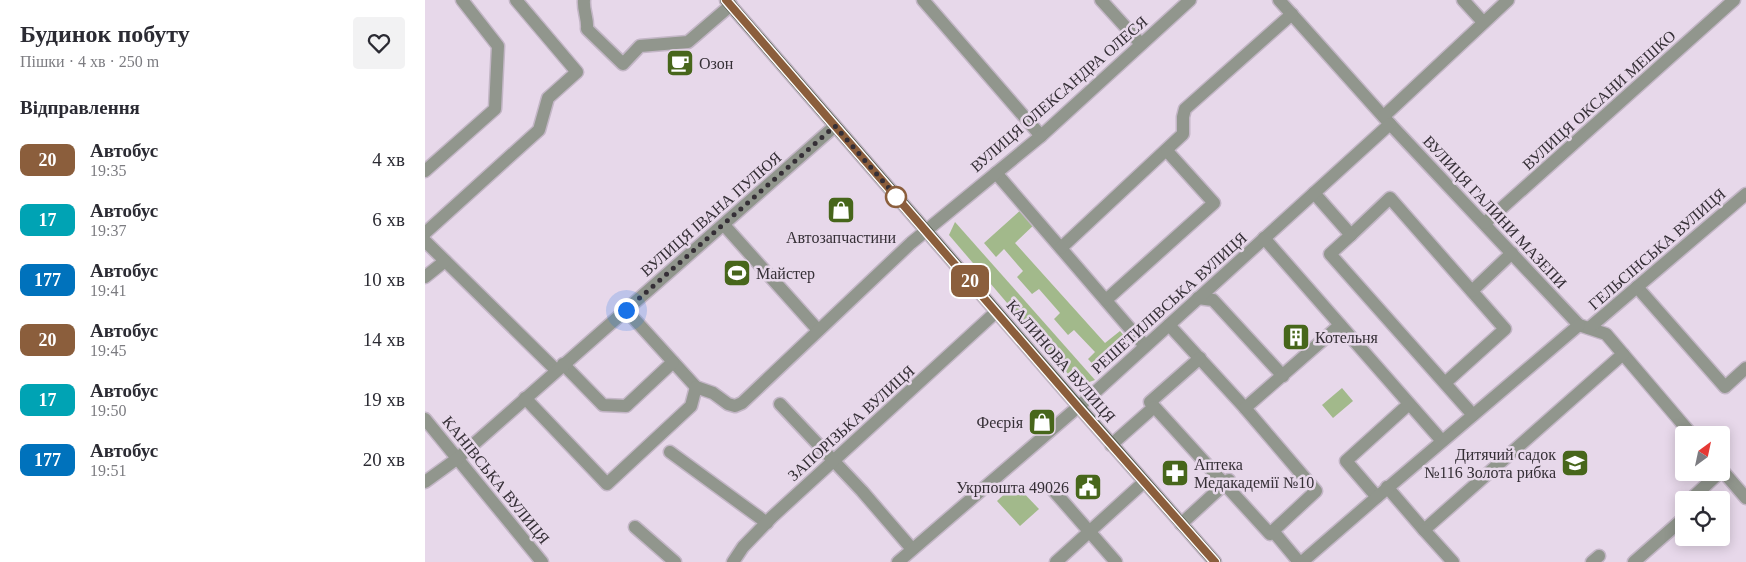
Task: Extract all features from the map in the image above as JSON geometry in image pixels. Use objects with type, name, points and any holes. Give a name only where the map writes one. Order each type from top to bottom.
[{"type":"main road","name":"КАЛИНОВА ВУЛИЦЯ","points":[[729,3],[1111,445],[1215,562]]},
{"type":"street","points":[[425,171],[495,108],[498,46],[462,0]]},
{"type":"street","points":[[425,233],[539,130],[548,98],[577,72],[516,0]]},
{"type":"street","points":[[584,0],[583,10],[588,18],[587,30],[623,64],[640,46],[688,42],[729,3]]},
{"type":"street","points":[[923,0],[1041,136]]},
{"type":"street","points":[[1101,0],[1141,44]]},
{"type":"street","name":"ВУЛИЦЯ ОЛЕКСАНДРА ОЛЕСЯ","points":[[695,387],[713,393],[729,404],[735,406],[742,403],[926,231],[1041,136],[1190,0]]},
{"type":"street","name":"ВУЛИЦЯ ГАЛИНИ МАЗЕПИ","points":[[1279,0],[1387,120],[1584,327],[1605,334],[1684,426]]},
{"type":"street","points":[[1463,0],[1483,22]]},
{"type":"street","name":"РЕШЕТИЛІВСЬКА ВУЛИЦЯ","points":[[898,562],[1079,408],[1314,192],[1483,22],[1508,0]]},
{"type":"street","name":"ВУЛИЦЯ ОКСАНИ МЕШКО","points":[[1485,224],[1734,0]]},
{"type":"street","points":[[1061,248],[1183,134],[1185,109],[1292,14]]},
{"type":"street","name":"ВУЛИЦЯ ІВАНА ПУЛЮЯ","points":[[425,482],[458,458],[835,126]]},
{"type":"street","points":[[1106,300],[1214,203],[1167,151]]},
{"type":"street","points":[[996,173],[1145,346]]},
{"type":"street","points":[[1314,192],[1351,235]]},
{"type":"street","name":"ГЕЛЬСІНСЬКА ВУЛИЦЯ","points":[[1301,562],[1473,415],[1637,287],[1746,194]]},
{"type":"street","points":[[1445,383],[1505,329],[1390,198],[1331,254],[1473,415]]},
{"type":"street","points":[[724,225],[818,330]]},
{"type":"street","points":[[1264,238],[1442,441]]},
{"type":"street","points":[[425,241],[603,406],[626,406],[673,362]]},
{"type":"street","points":[[1472,291],[1512,253]]},
{"type":"street","points":[[425,277],[445,261]]},
{"type":"street","points":[[1637,287],[1725,387],[1746,368]]},
{"type":"street","points":[[1198,298],[1213,300],[1283,376]]},
{"type":"street","points":[[525,398],[607,484],[691,406],[695,387],[626,310]]},
{"type":"street","name":"ЗАПОРІЗЬКА ВУЛИЦЯ","points":[[733,562],[743,547],[767,522],[997,312]]},
{"type":"street","points":[[1169,325],[1200,358],[1245,408],[1316,491],[1270,534],[1226,482],[1150,402],[1200,358]]},
{"type":"street","points":[[1245,408],[1340,325]]},
{"type":"street","points":[[1424,530],[1623,354]]},
{"type":"street","points":[[780,404],[834,460],[912,549]]},
{"type":"street","points":[[1377,497],[1347,461],[1409,404]]},
{"type":"street","points":[[1111,445],[1126,434],[1154,407]]},
{"type":"street","name":"КАНІВСЬКА ВУЛИЦЯ","points":[[425,419],[542,562]]},
{"type":"street","points":[[670,452],[767,522]]},
{"type":"street","points":[[1700,491],[1710,481]]},
{"type":"street","points":[[1730,481],[1746,498]]},
{"type":"street","points":[[1056,562],[1144,482]]},
{"type":"street","points":[[1181,524],[1226,482]]},
{"type":"street","points":[[1387,487],[1453,562]]},
{"type":"street","points":[[1053,490],[1116,562]]},
{"type":"street","points":[[1634,562],[1675,526]]},
{"type":"street","points":[[635,527],[675,562]]},
{"type":"street","points":[[1273,531],[1301,562]]},
{"type":"green space","points":[[1024,207],[1037,222],[1015,243],[1105,343],[1120,331],[1131,344],[1100,372],[1088,359],[1095,352],[1074,330],[1068,335],[1054,319],[1060,313],[1039,289],[1032,294],[1017,277],[1023,271],[1004,249],[996,257],[984,243]]},
{"type":"green space","points":[[955,222],[1095,380],[1078,386],[949,235]]},
{"type":"green space","points":[[1342,388],[1353,401],[1333,418],[1322,405]]},
{"type":"green space","points":[[1015,484],[1039,509],[1020,526],[997,501]]},
{"type":"bus line","name":"20","points":[[726,0],[1079,408],[1215,562]]},
{"type":"place","name":"Озон","points":[[680,63]]},
{"type":"place","name":"Автозапчастини","points":[[841,210]]},
{"type":"place","name":"Майстер","points":[[737,273]]},
{"type":"place","name":"Котельня","points":[[1296,337]]},
{"type":"place","name":"Феєрія","points":[[1042,422]]},
{"type":"place","name":"Дитячий садок №116 Золота рибка","points":[[1575,463]]},
{"type":"place","name":"Аптека Медакадемії №10","points":[[1175,473]]},
{"type":"place","name":"Укрпошта 49026","points":[[1088,487]]},
{"type":"route","points":[[626,310],[835,126],[900,201],[896,197]]}]
